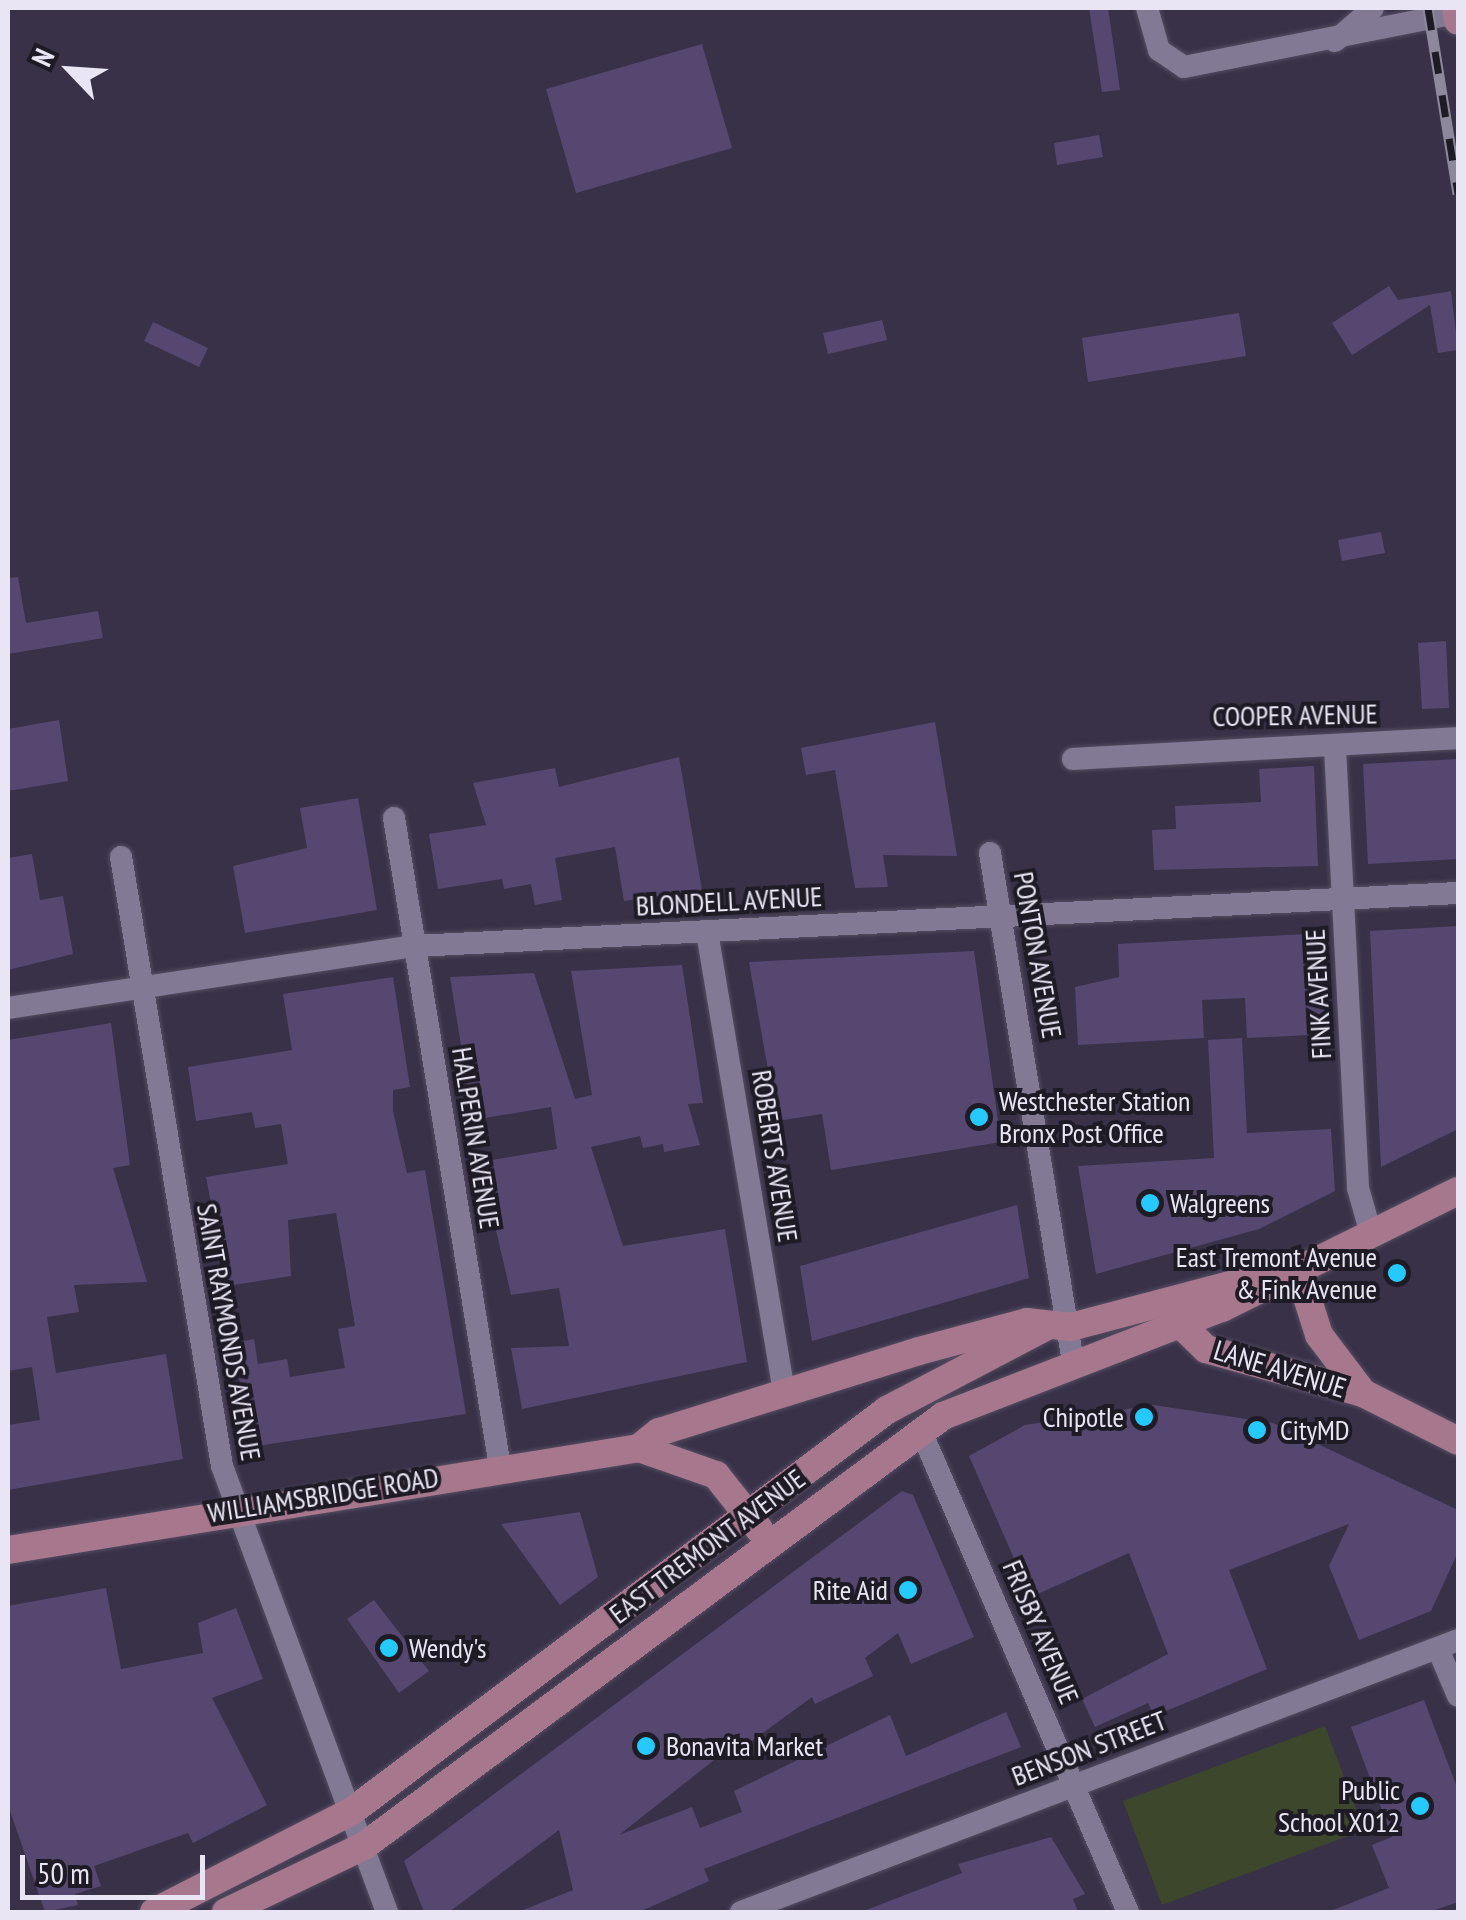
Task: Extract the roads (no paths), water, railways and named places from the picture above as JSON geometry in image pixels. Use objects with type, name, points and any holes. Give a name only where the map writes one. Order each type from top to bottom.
[{"type":"main road","points":[[1457,10],[1458,22]]},
{"type":"main road","points":[[1298,1269],[1458,1191]]},
{"type":"main road","name":"EAST TREMONT AVENUE","points":[[154,1912],[352,1811],[927,1384],[1058,1327],[1156,1300],[1298,1269]]},
{"type":"main road","name":"EAST TREMONT AVENUE","points":[[226,1912],[364,1846],[921,1431],[988,1392],[1179,1324],[1298,1269]]},
{"type":"main road","name":"LANE AVENUE","points":[[1298,1269],[1319,1335],[1363,1393]]},
{"type":"main road","name":"LANE AVENUE","points":[[1156,1300],[1206,1349],[1363,1393],[1458,1440]]},
{"type":"main road","name":"WILLIAMSBRIDGE ROAD","points":[[639,1448],[659,1432],[784,1390],[1027,1322],[1058,1327]]},
{"type":"main road","name":"WILLIAMSBRIDGE ROAD","points":[[8,1550],[233,1510],[639,1448],[716,1476],[768,1542]]},
{"type":"street","points":[[1147,8],[1169,61],[1207,66],[1332,44],[1457,10]]},
{"type":"street","points":[[1332,44],[1373,8]]},
{"type":"street","name":"COOPER AVENUE","points":[[1073,758],[1306,740],[1335,748],[1458,738]]},
{"type":"street","name":"FINK AVENUE","points":[[1335,748],[1358,1188],[1371,1234]]},
{"type":"street","name":"HALPERIN AVENUE","points":[[394,818],[500,1467]]},
{"type":"street","name":"PONTON AVENUE","points":[[990,853],[1058,1327],[1073,1362]]},
{"type":"street","name":"SAINT RAYMONDS AVENUE","points":[[121,857],[136,986],[233,1510],[388,1912]]},
{"type":"street","name":"BLONDELL AVENUE","points":[[8,1008],[414,946],[1458,893]]},
{"type":"street","name":"ROBERTS AVENUE","points":[[708,932],[784,1390]]},
{"type":"street","name":"FRISBY AVENUE","points":[[921,1431],[1128,1912]]},
{"type":"street","points":[[1448,1644],[1458,1696]]},
{"type":"street","name":"BENSON STREET","points":[[740,1912],[1448,1644]]},
{"type":"railway","points":[[1428,8],[1458,194]]},
{"type":"place","name":"Westchester Station Bronx Post Office","points":[[979,1117]]},
{"type":"place","name":"Walgreens","points":[[1150,1203]]},
{"type":"place","name":"East Tremont Avenue & Fink Avenue","points":[[1397,1273]]},
{"type":"place","name":"Chipotle","points":[[1144,1417]]},
{"type":"place","name":"CityMD","points":[[1257,1430]]},
{"type":"place","name":"Rite Aid","points":[[908,1590]]},
{"type":"place","name":"Wendy's","points":[[389,1648]]},
{"type":"place","name":"Bonavita Market","points":[[646,1746]]},
{"type":"place","name":"Public School X012","points":[[1420,1806]]}]
